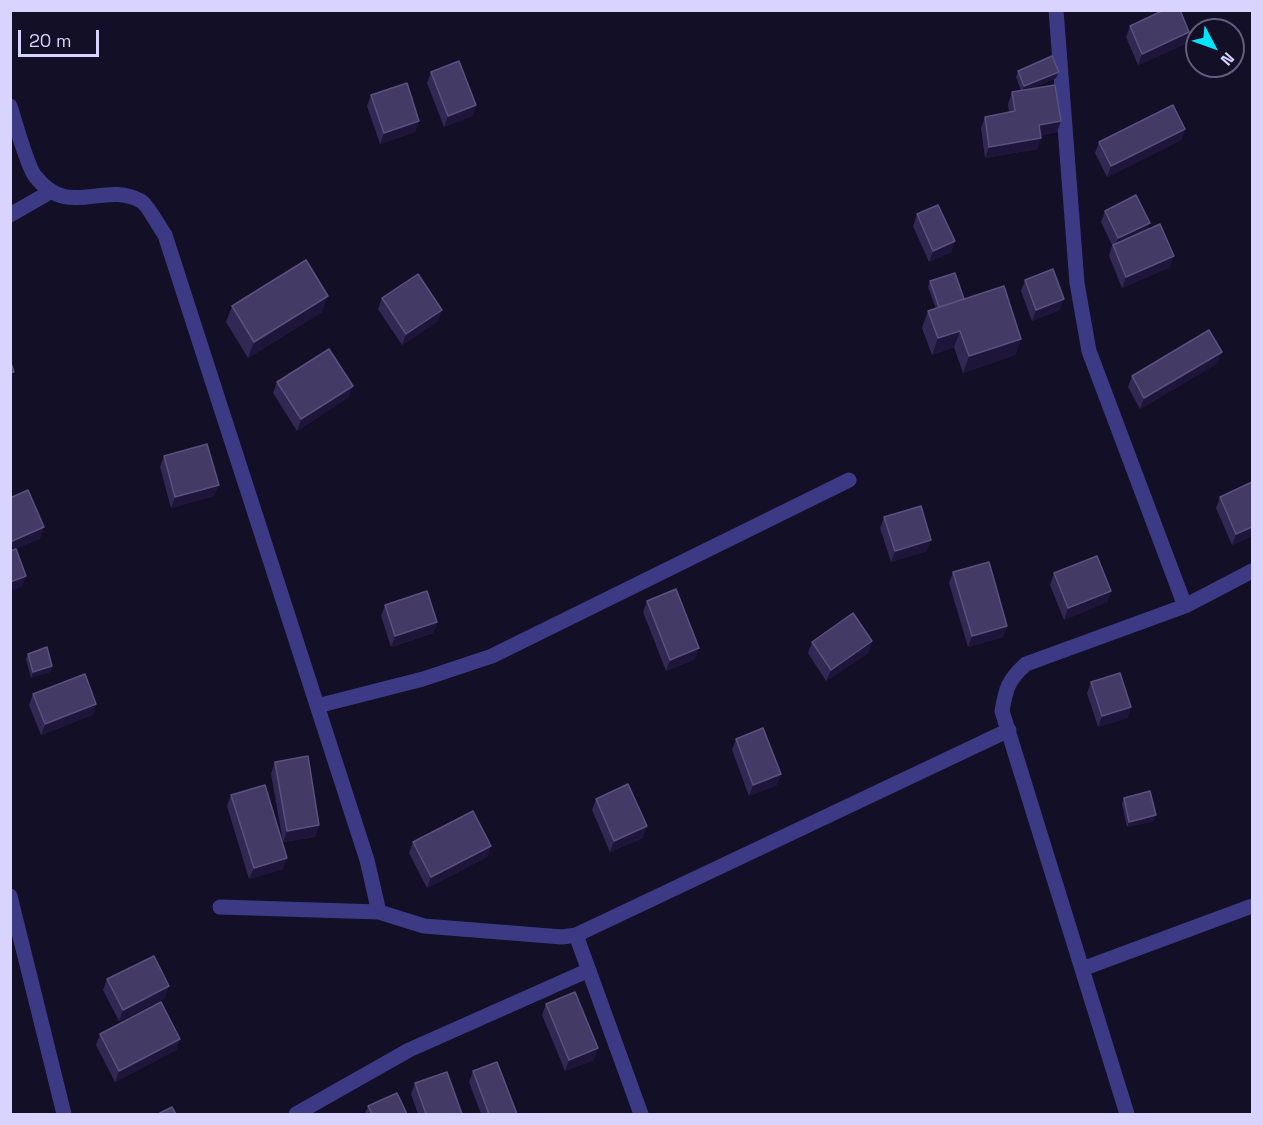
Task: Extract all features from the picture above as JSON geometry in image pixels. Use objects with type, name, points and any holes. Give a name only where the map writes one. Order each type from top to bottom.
[{"type":"street","points":[[1056,10],[1077,283],[1089,351],[1185,606]]},
{"type":"street","points":[[10,106],[33,174],[50,192],[73,199],[118,194],[143,202],[165,235],[367,860],[379,912]]},
{"type":"street","points":[[10,215],[50,192]]},
{"type":"street","points":[[317,706],[423,679],[492,656],[849,480]]},
{"type":"street","points":[[1127,1114],[1002,711],[1005,691],[1012,676],[1026,664],[1185,606],[1252,571]]},
{"type":"street","points":[[220,907],[379,912],[424,926],[562,937],[576,935],[1009,730]]},
{"type":"street","points":[[10,896],[64,1114]]},
{"type":"street","points":[[1082,969],[1252,906]]},
{"type":"street","points":[[576,935],[641,1114]]},
{"type":"street","points":[[296,1114],[409,1050],[589,970]]},
{"type":"building","points":[[1164,10],[1180,10],[1185,22],[1185,34],[1142,54],[1130,26]]},
{"type":"building","points":[[1052,56],[1059,72],[1024,86],[1018,71]]},
{"type":"building","points":[[459,61],[476,105],[448,116],[431,72]]},
{"type":"building","points":[[407,83],[419,121],[384,133],[371,95]]},
{"type":"building","points":[[1055,85],[1061,121],[1039,125],[1041,138],[989,147],[985,117],[1015,111],[1012,92]]},
{"type":"building","points":[[1173,105],[1185,129],[1111,166],[1099,142]]},
{"type":"building","points":[[1136,195],[1150,223],[1118,238],[1105,211]]},
{"type":"building","points":[[938,205],[955,241],[933,251],[917,214]]},
{"type":"building","points":[[1160,224],[1174,256],[1126,277],[1113,245]]},
{"type":"building","points":[[306,260],[328,296],[254,342],[232,306]]},
{"type":"building","points":[[1053,269],[1064,299],[1036,310],[1025,280]]},
{"type":"building","points":[[955,273],[964,299],[939,307],[930,281]]},
{"type":"building","points":[[418,274],[442,310],[406,334],[382,298]]},
{"type":"building","points":[[1004,286],[1021,339],[969,356],[960,331],[938,338],[928,311]]},
{"type":"building","points":[[1209,330],[1222,352],[1144,398],[1132,376]]},
{"type":"building","points":[[329,349],[353,386],[301,419],[277,382]]},
{"type":"building","points":[[10,360],[14,372],[10,373]]},
{"type":"building","points":[[207,444],[219,485],[175,497],[164,456]]},
{"type":"building","points":[[1252,482],[1252,527],[1236,534],[1220,497]]},
{"type":"building","points":[[28,490],[44,527],[10,542],[10,498]]},
{"type":"building","points":[[921,506],[931,540],[895,551],[884,517]]},
{"type":"building","points":[[16,549],[26,576],[10,582],[10,551]]},
{"type":"building","points":[[1097,556],[1111,591],[1068,608],[1054,573]]},
{"type":"building","points":[[989,562],[1007,626],[972,636],[953,572]]},
{"type":"building","points":[[676,589],[699,648],[670,660],[647,601]]},
{"type":"building","points":[[427,591],[437,622],[395,636],[385,605]]},
{"type":"building","points":[[853,613],[872,641],[831,670],[812,642]]},
{"type":"building","points":[[47,647],[52,666],[33,672],[28,654]]},
{"type":"building","points":[[1120,673],[1131,707],[1102,716],[1091,682]]},
{"type":"building","points":[[85,674],[96,704],[45,724],[33,694]]},
{"type":"building","points":[[763,728],[781,774],[753,785],[736,739]]},
{"type":"building","points":[[308,756],[319,825],[287,831],[275,762]]},
{"type":"building","points":[[628,784],[647,826],[614,841],[596,799]]},
{"type":"building","points":[[265,785],[287,858],[254,868],[231,795]]},
{"type":"building","points":[[1150,791],[1156,815],[1129,822],[1124,798]]},
{"type":"building","points":[[473,811],[491,846],[431,877],[413,842]]},
{"type":"building","points":[[154,956],[169,986],[123,1010],[107,979]]},
{"type":"building","points":[[575,992],[598,1048],[569,1060],[546,1004]]},
{"type":"building","points":[[161,1002],[180,1039],[119,1071],[100,1034]]},
{"type":"building","points":[[497,1062],[517,1114],[489,1114],[473,1071]]},
{"type":"building","points":[[447,1072],[462,1114],[426,1114],[415,1083]]},
{"type":"building","points":[[397,1093],[407,1114],[372,1114],[368,1106]]},
{"type":"building","points":[[172,1107],[176,1114],[158,1114]]}]
